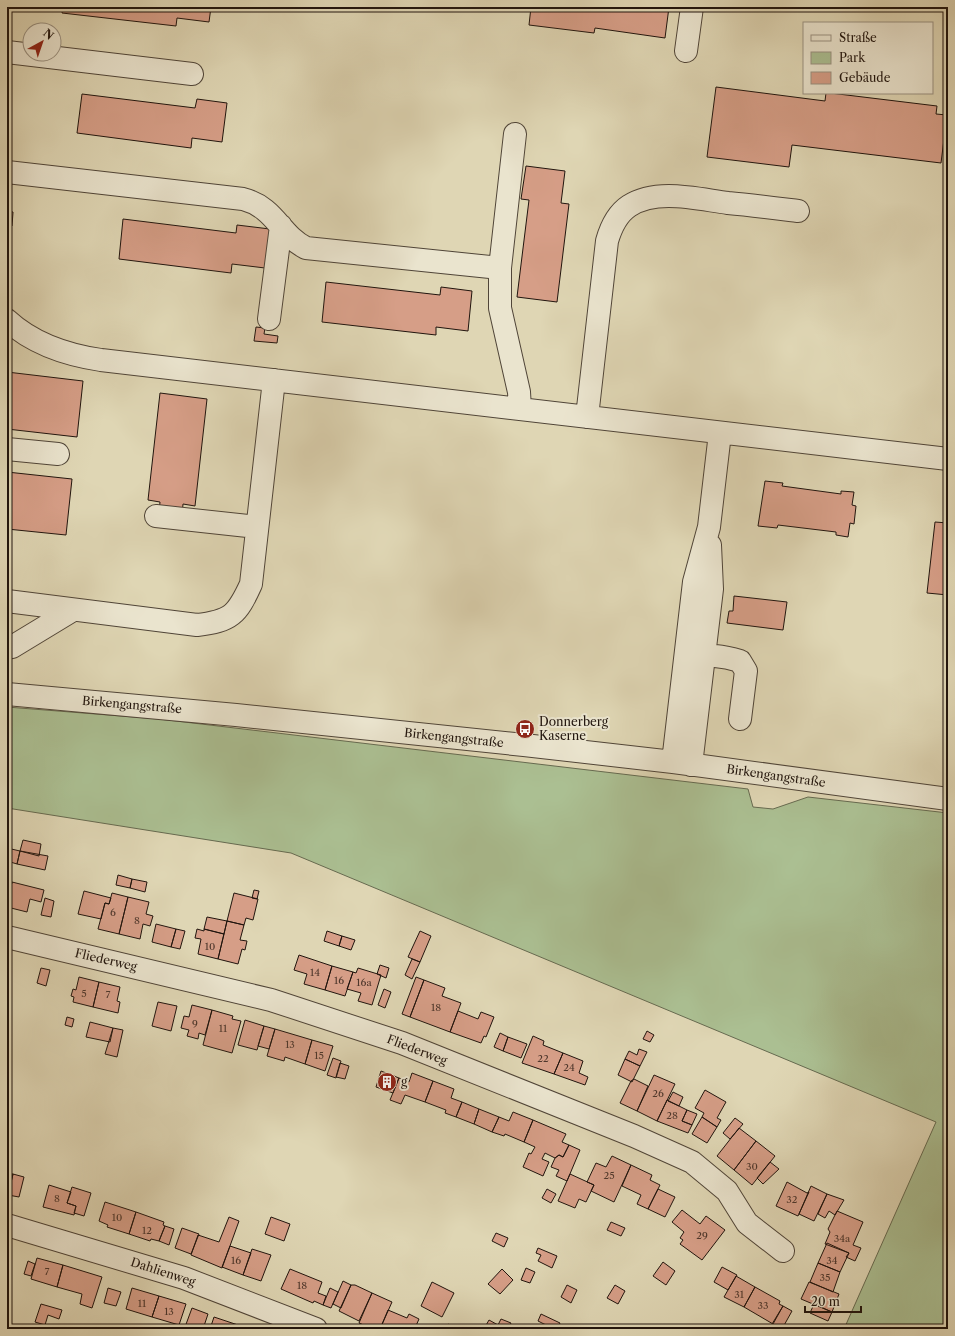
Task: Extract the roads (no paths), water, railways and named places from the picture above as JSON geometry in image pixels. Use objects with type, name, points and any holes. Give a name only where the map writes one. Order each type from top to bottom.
[{"type":"street","points":[[686,51],[692,7]]},
{"type":"street","points":[[7,52],[192,74]]},
{"type":"street","points":[[515,134],[500,268],[500,308],[519,392],[520,409]]},
{"type":"street","points":[[7,172],[243,199],[265,209],[281,226],[287,235],[300,245],[319,251],[500,268]]},
{"type":"street","points":[[587,417],[607,241],[610,229],[617,218],[629,206],[652,198],[672,196],[798,211]]},
{"type":"street","points":[[269,319],[281,226]]},
{"type":"street","points":[[7,320],[38,340],[73,355],[948,459]]},
{"type":"street","points":[[7,601],[197,625],[220,622],[241,607],[251,584],[274,380]]},
{"type":"street","points":[[682,764],[684,672],[694,582],[709,527],[720,433]]},
{"type":"street","points":[[7,449],[58,454]]},
{"type":"street","points":[[156,516],[258,527]]},
{"type":"street","points":[[682,764],[705,656],[713,584],[709,527]]},
{"type":"street","points":[[7,648],[12,647],[73,610]]},
{"type":"street","points":[[684,672],[691,661],[696,657],[705,656],[735,659],[740,661],[746,671],[740,719]]},
{"type":"street","name":"Birkengangstraße","points":[[7,694],[236,715],[682,764],[948,799]]},
{"type":"street","name":"Fliederweg","points":[[7,937],[271,1000],[402,1043],[634,1136],[692,1162],[727,1191],[747,1223],[783,1251]]},
{"type":"street","name":"Dahlienweg","points":[[7,1225],[184,1278],[316,1329]]},
{"type":"place","name":"Donnerberg Kaserne","points":[[525,729]]},
{"type":"place","name":"g","points":[[387,1082]]}]
